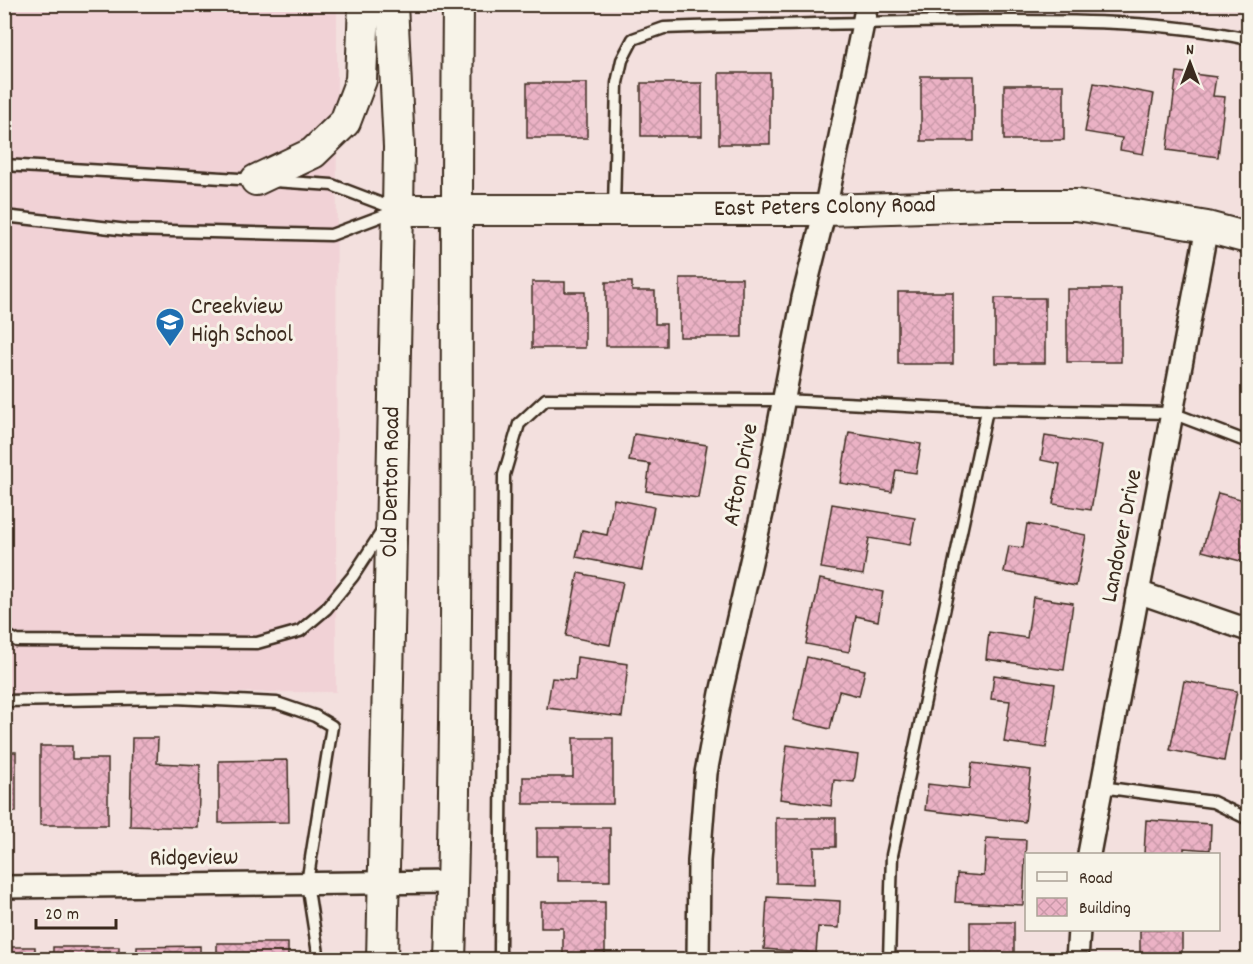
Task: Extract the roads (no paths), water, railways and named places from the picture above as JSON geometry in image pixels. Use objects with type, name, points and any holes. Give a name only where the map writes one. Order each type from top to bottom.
[{"type":"main road","points":[[256,180],[313,153],[345,122],[361,80],[364,4]]},
{"type":"main road","name":"Old Denton Road","points":[[382,960],[399,147],[392,4]]},
{"type":"main road","points":[[450,960],[456,754],[455,211],[458,4]]},
{"type":"main road","name":"East Peters Colony Road","points":[[398,210],[825,210],[1077,205],[1207,227],[1248,238]]},
{"type":"street","name":"Afton Drive","points":[[698,960],[699,861],[706,773],[721,693],[762,513],[803,298],[825,210],[865,13]]},
{"type":"street","name":"Landover Drive","points":[[1089,853],[1207,227]]},
{"type":"street","points":[[1138,592],[1248,630]]},
{"type":"street","name":"Ridgeview","points":[[4,887],[453,882]]},
{"type":"street","points":[[1077,960],[1079,931]]},
{"type":"lane","points":[[614,210],[617,83],[622,60],[633,39],[663,28],[865,13],[1029,21],[1130,23],[1210,31],[1248,39]]},
{"type":"lane","points":[[4,165],[332,185],[398,210]]},
{"type":"lane","points":[[4,216],[128,230],[331,235],[398,210]]},
{"type":"lane","points":[[503,960],[500,952],[504,475],[519,424],[546,399],[783,400],[987,410],[1172,413],[1248,442]]},
{"type":"lane","points":[[889,960],[892,855],[987,410]]},
{"type":"lane","points":[[4,634],[17,641],[257,643],[300,631],[326,609],[354,576],[391,517]]},
{"type":"lane","points":[[4,700],[175,698],[277,703],[315,716],[332,726],[307,883],[319,960]]},
{"type":"lane","points":[[1101,787],[1214,802],[1248,819]]},
{"type":"place","name":"Creekview High School","points":[[170,348]]}]
